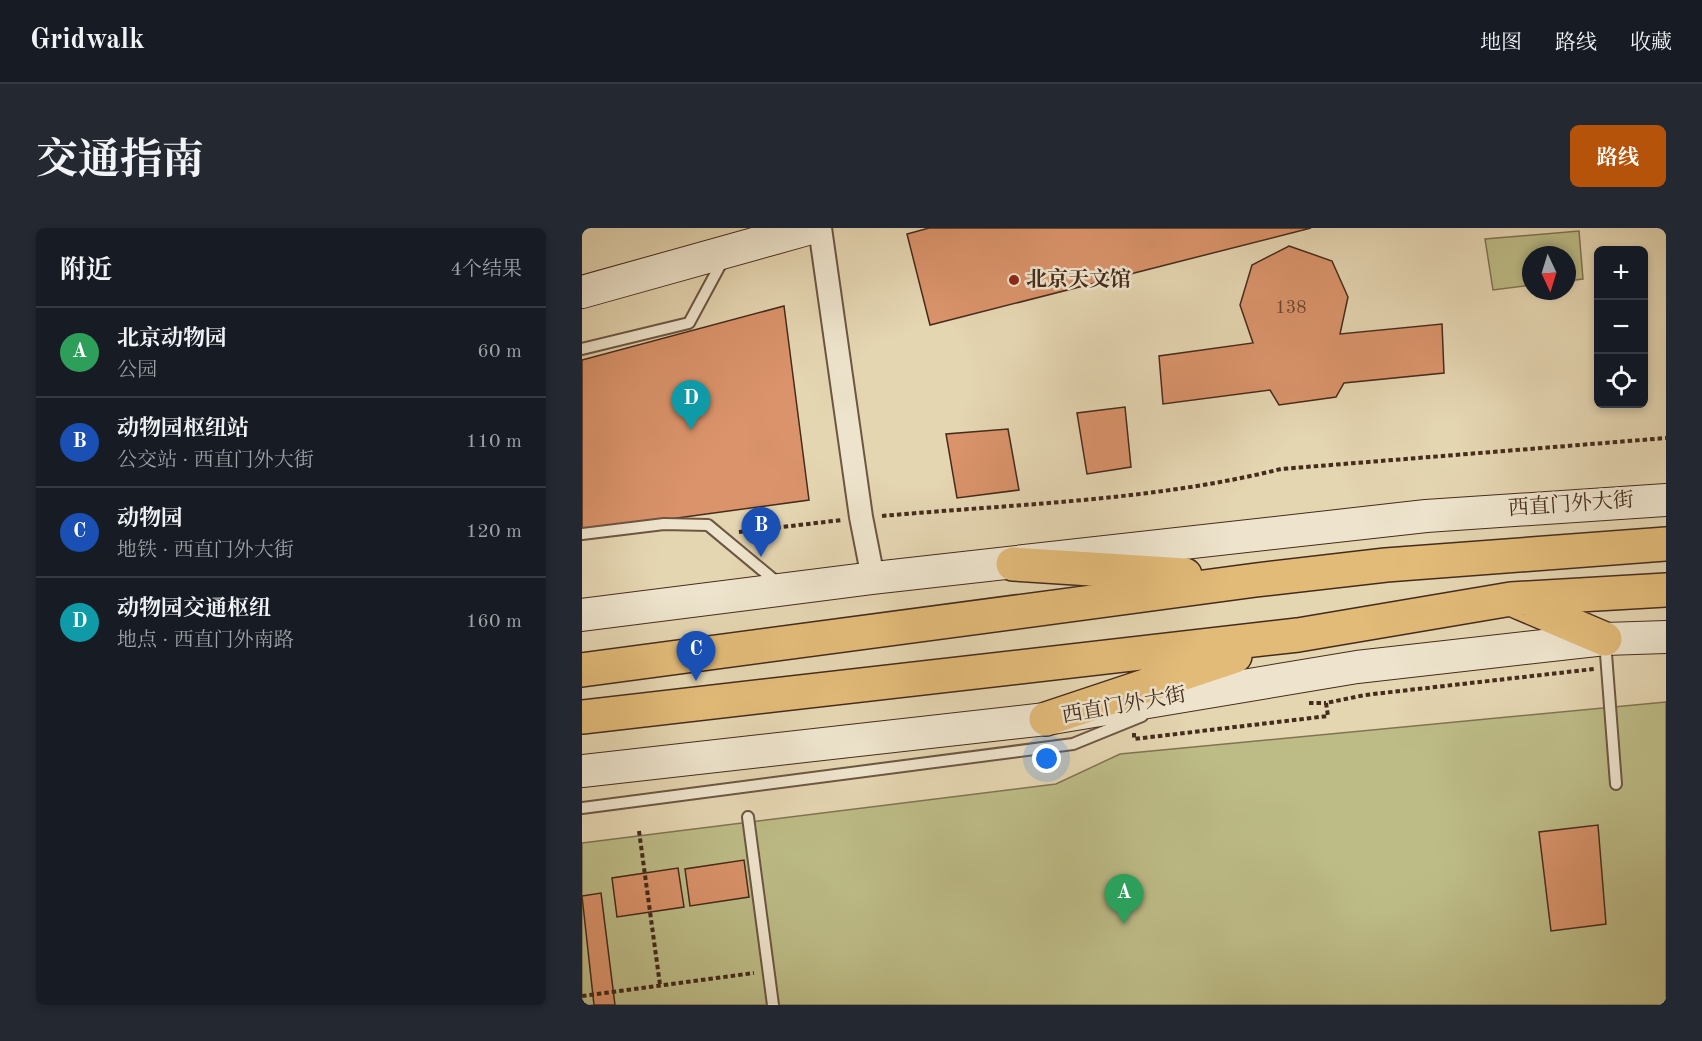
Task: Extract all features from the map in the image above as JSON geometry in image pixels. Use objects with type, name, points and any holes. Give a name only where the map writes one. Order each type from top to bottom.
[{"type":"highway","points":[[582,670],[1256,580],[1386,565],[1666,544]]},
{"type":"highway","points":[[1013,564],[1256,580]]},
{"type":"highway","points":[[582,717],[1298,634],[1510,599],[1666,590]]},
{"type":"highway","points":[[1510,599],[1605,639]]},
{"type":"highway","points":[[1046,719],[1298,634]]},
{"type":"street","points":[[582,292],[811,228]]},
{"type":"street","points":[[820,228],[860,506],[873,578]]},
{"type":"street","name":"西直门外大街","points":[[582,615],[787,591],[873,578],[1426,516],[1666,500]]},
{"type":"street","name":"西直门外大街","points":[[582,771],[1046,719],[1357,667],[1605,639],[1666,637]]},
{"type":"lane","points":[[582,349],[688,323],[728,250]]},
{"type":"lane","points":[[582,534],[664,525],[708,525],[787,591]]},
{"type":"lane","points":[[1605,639],[1616,784]]},
{"type":"lane","points":[[582,808],[1073,744],[1185,696]]},
{"type":"lane","points":[[748,817],[773,1005]]},
{"type":"path","points":[[1098,497],[1231,481],[1281,469],[1666,438]]},
{"type":"path","points":[[1133,728],[1134,739],[1328,717],[1326,703],[1365,695],[1531,678]]},
{"type":"path","points":[[639,831],[660,986]]},
{"type":"path","points":[[582,996],[770,971]]},
{"type":"shaded area","points":[[1579,231],[1583,279],[1576,280],[1576,246],[1522,246],[1522,286],[1493,290],[1485,239]]},
{"type":"shaded area","points":[[1666,702],[1666,1005],[582,1005],[582,843],[1056,784],[1120,754]]},
{"type":"building","name":"北京天文馆","points":[[929,228],[1311,228],[930,325],[907,234]]},
{"type":"building","points":[[1289,246],[1332,261],[1348,297],[1340,334],[1442,324],[1444,373],[1344,383],[1336,397],[1279,405],[1270,390],[1163,404],[1159,356],[1253,343],[1240,305],[1252,265]]},
{"type":"building","points":[[784,306],[809,500],[582,531],[582,360]]},
{"type":"building","points":[[1125,407],[1131,467],[1087,474],[1077,413]]},
{"type":"building","points":[[1008,429],[1019,490],[957,498],[946,434]]},
{"type":"building","points":[[1598,825],[1606,924],[1551,931],[1539,832]]},
{"type":"building","points":[[744,860],[749,897],[690,906],[685,869]]},
{"type":"building","points":[[678,868],[684,907],[617,917],[612,878]]},
{"type":"building","points":[[601,893],[615,1005],[594,1005],[582,896]]},
{"type":"place","name":"北京天文馆","points":[[1014,280]]},
{"type":"place","name":"动物园交通枢纽","points":[[691,430]]},
{"type":"place","name":"动物园枢纽站","points":[[761,557]]},
{"type":"place","name":"动物园","points":[[696,681]]},
{"type":"place","name":"北京动物园","points":[[1124,924]]}]
